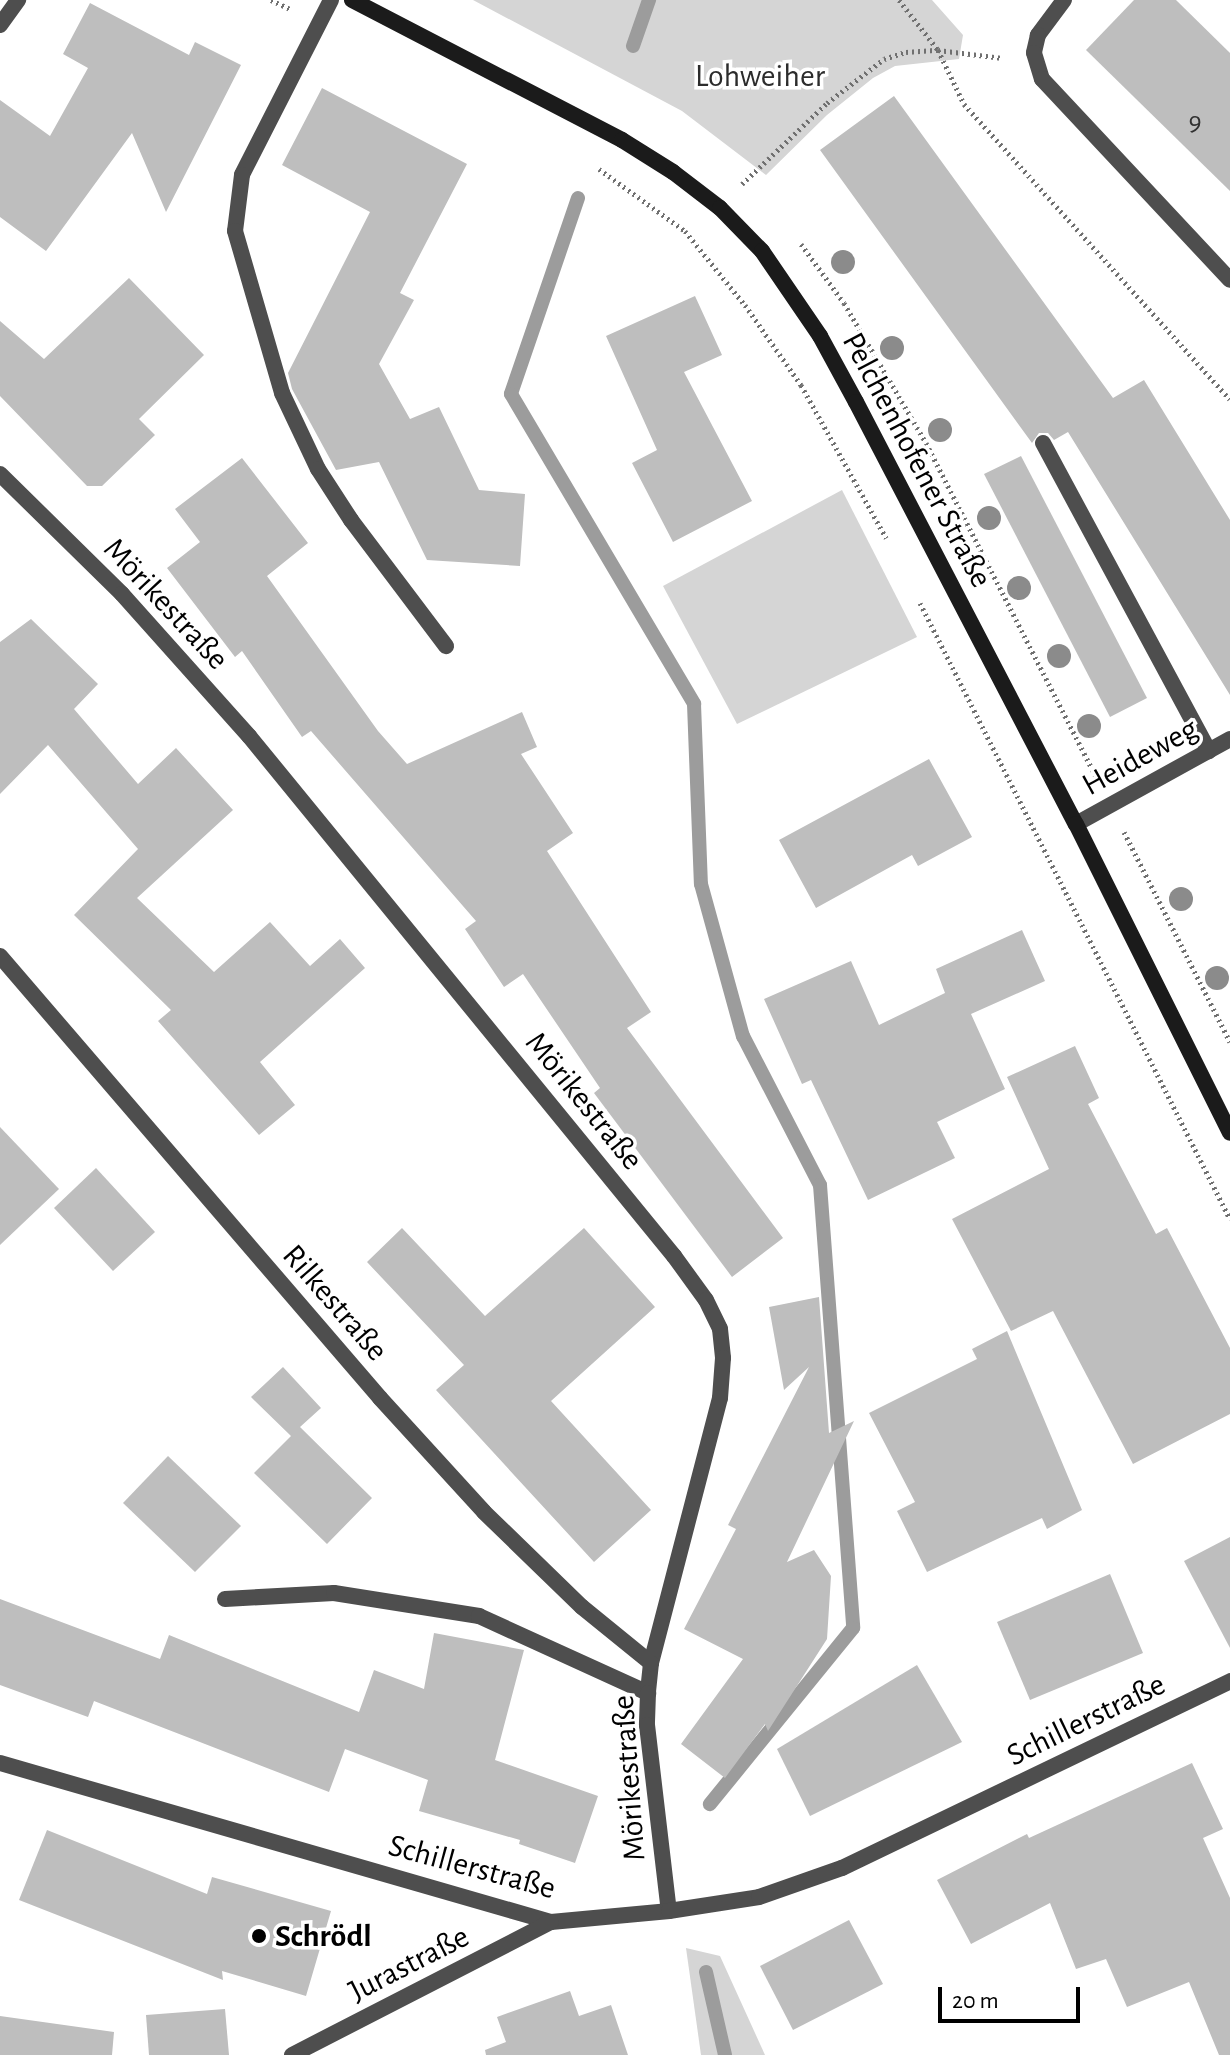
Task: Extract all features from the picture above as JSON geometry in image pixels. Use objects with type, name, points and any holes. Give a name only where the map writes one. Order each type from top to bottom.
[{"type":"main road","name":"Pelchenhofener Straße","points":[[352,0],[622,140],[673,172],[720,208],[762,251],[820,336],[1076,824],[1230,1133]]},
{"type":"street","points":[[0,25],[18,0]]},
{"type":"street","points":[[331,0],[242,175],[235,231],[282,393],[318,469],[351,520],[446,646]]},
{"type":"street","points":[[1064,0],[1038,35],[1034,53],[1036,65],[1060,101],[1230,280]]},
{"type":"street","points":[[1043,443],[1209,751]]},
{"type":"street","name":"Mörikestraße","points":[[0,474],[122,594],[249,736],[674,1256],[706,1300],[720,1329],[723,1358],[720,1398],[651,1663],[648,1693],[647,1725],[669,1911]]},
{"type":"street","name":"Heideweg","points":[[1076,824],[1230,739]]},
{"type":"street","name":"Rilkestraße","points":[[0,956],[380,1398],[484,1512],[582,1607],[651,1663]]},
{"type":"street","points":[[225,1599],[334,1593],[479,1616],[648,1693]]},
{"type":"street","name":"Schillerstraße","points":[[0,1763],[551,1922],[669,1911],[759,1897],[842,1868],[1230,1681]]},
{"type":"street","name":"Jurastraße","points":[[292,2055],[551,1922]]},
{"type":"path","points":[[271,0],[320,23]]},
{"type":"path","points":[[899,0],[938,50],[964,104],[1230,399]]},
{"type":"path","points":[[720,208],[756,169],[866,70],[906,52],[938,50],[1036,65]]},
{"type":"path","points":[[596,167],[685,231],[745,305],[801,385],[891,546]]},
{"type":"path","points":[[919,602],[1230,1219]]},
{"type":"path","points":[[1136,854],[1230,1042]]},
{"type":"green space","name":"Lohweiher","points":[[473,0],[932,0],[963,35],[959,59],[895,66],[873,78],[827,115],[766,175],[682,111]]},
{"type":"green space","points":[[842,490],[917,637],[737,724],[663,586]]},
{"type":"green space","points":[[686,1948],[720,1956],[765,2055],[701,2055]]},
{"type":"building","points":[[1134,0],[1176,0],[1230,53],[1230,191],[1086,50]]},
{"type":"building","points":[[90,3],[189,55],[195,42],[241,65],[166,212],[132,133],[46,251],[0,217],[0,100],[50,136],[88,68],[63,54]]},
{"type":"building","points":[[322,88],[467,164],[400,293],[414,300],[379,364],[410,419],[439,407],[479,490],[525,494],[520,566],[427,560],[379,462],[336,470],[292,389],[288,373],[370,212],[282,165]]},
{"type":"building","points":[[894,96],[1113,398],[1144,380],[1230,520],[1230,695],[1068,432],[1054,440],[1048,433],[1039,433],[1032,443],[820,150]]},
{"type":"building","points":[[129,278],[204,355],[139,419],[155,435],[102,486],[87,486],[0,396],[0,321],[44,359]]},
{"type":"building","points":[[695,296],[722,355],[684,372],[752,501],[673,542],[632,463],[657,450],[606,336]]},
{"type":"building","points":[[1021,456],[1147,698],[1110,717],[984,474]]},
{"type":"building","points":[[242,458],[308,543],[267,576],[378,731],[407,764],[522,712],[537,747],[521,754],[573,833],[547,851],[651,1012],[627,1028],[783,1238],[732,1277],[594,1093],[600,1088],[523,974],[504,987],[465,929],[476,921],[311,731],[302,737],[242,651],[235,657],[167,568],[200,542],[175,509]]},
{"type":"building","points":[[31,619],[98,684],[74,709],[138,784],[176,748],[233,810],[137,898],[214,972],[270,922],[310,966],[340,939],[365,968],[260,1062],[295,1105],[259,1135],[158,1021],[171,1010],[74,915],[138,849],[48,745],[0,794],[0,642]]},
{"type":"building","points":[[929,759],[972,837],[918,866],[912,855],[816,908],[779,840]]},
{"type":"building","points":[[1022,930],[1045,981],[971,1014],[1005,1089],[937,1122],[955,1158],[868,1200],[811,1080],[802,1084],[764,999],[851,961],[879,1025],[945,993],[936,969]]},
{"type":"building","points":[[1075,1046],[1099,1098],[1088,1104],[1156,1234],[1167,1228],[1230,1348],[1230,1414],[1133,1464],[1053,1311],[1011,1331],[952,1219],[1049,1169],[1007,1077]]},
{"type":"building","points":[[0,1127],[59,1189],[0,1245]]},
{"type":"building","points":[[96,1168],[155,1232],[113,1271],[54,1208]]},
{"type":"building","points":[[402,1228],[485,1316],[584,1228],[655,1307],[551,1401],[651,1510],[594,1562],[436,1390],[464,1365],[367,1262]]},
{"type":"building","points":[[819,1297],[829,1433],[854,1421],[787,1562],[814,1550],[831,1576],[827,1639],[768,1731],[765,1724],[725,1778],[681,1744],[743,1659],[684,1629],[736,1529],[728,1525],[809,1367],[784,1390],[769,1307]]},
{"type":"building","points":[[1007,1331],[1082,1510],[1047,1529],[1042,1518],[927,1572],[897,1511],[915,1502],[869,1413],[977,1359],[972,1349]]},
{"type":"building","points":[[283,1367],[321,1408],[300,1427],[372,1498],[327,1544],[254,1473],[291,1436],[251,1397]]},
{"type":"building","points":[[168,1456],[241,1526],[195,1572],[123,1503]]},
{"type":"building","points":[[1230,1537],[1230,1648],[1184,1561]]},
{"type":"building","points":[[1110,1574],[1143,1653],[1030,1700],[997,1622]]},
{"type":"building","points":[[0,1599],[160,1659],[169,1635],[359,1712],[374,1670],[424,1689],[434,1633],[524,1650],[495,1760],[598,1796],[575,1863],[519,1844],[520,1840],[419,1811],[428,1780],[345,1749],[329,1792],[94,1701],[88,1717],[0,1685]]},
{"type":"building","points":[[917,1665],[962,1742],[810,1816],[777,1749]]},
{"type":"building","points":[[1192,1763],[1223,1829],[1203,1838],[1230,1898],[1230,2055],[1219,2055],[1189,1982],[1127,2007],[1106,1959],[1076,1969],[1050,1903],[971,1944],[937,1880],[1027,1834],[1029,1838]]},
{"type":"building","points":[[47,1830],[207,1894],[212,1877],[331,1911],[306,1996],[222,1971],[223,1980],[19,1900]]},
{"type":"building","points":[[849,1920],[883,1984],[793,2030],[760,1966]]},
{"type":"building","points":[[570,1991],[579,2016],[611,2005],[628,2055],[486,2055],[485,2050],[506,2042],[497,2017]]},
{"type":"building","points":[[225,2009],[229,2055],[149,2055],[146,2015]]},
{"type":"building","points":[[0,2016],[114,2032],[112,2055],[0,2055]]},
{"type":"waterway","points":[[633,46],[649,0]]},
{"type":"waterway","points":[[578,198],[511,394],[694,704],[701,884],[743,1036],[820,1185],[853,1628],[710,1804]]},
{"type":"waterway","points":[[706,1972],[725,2055]]},
{"type":"place","name":"Schrödl","points":[[259,1936]]}]
